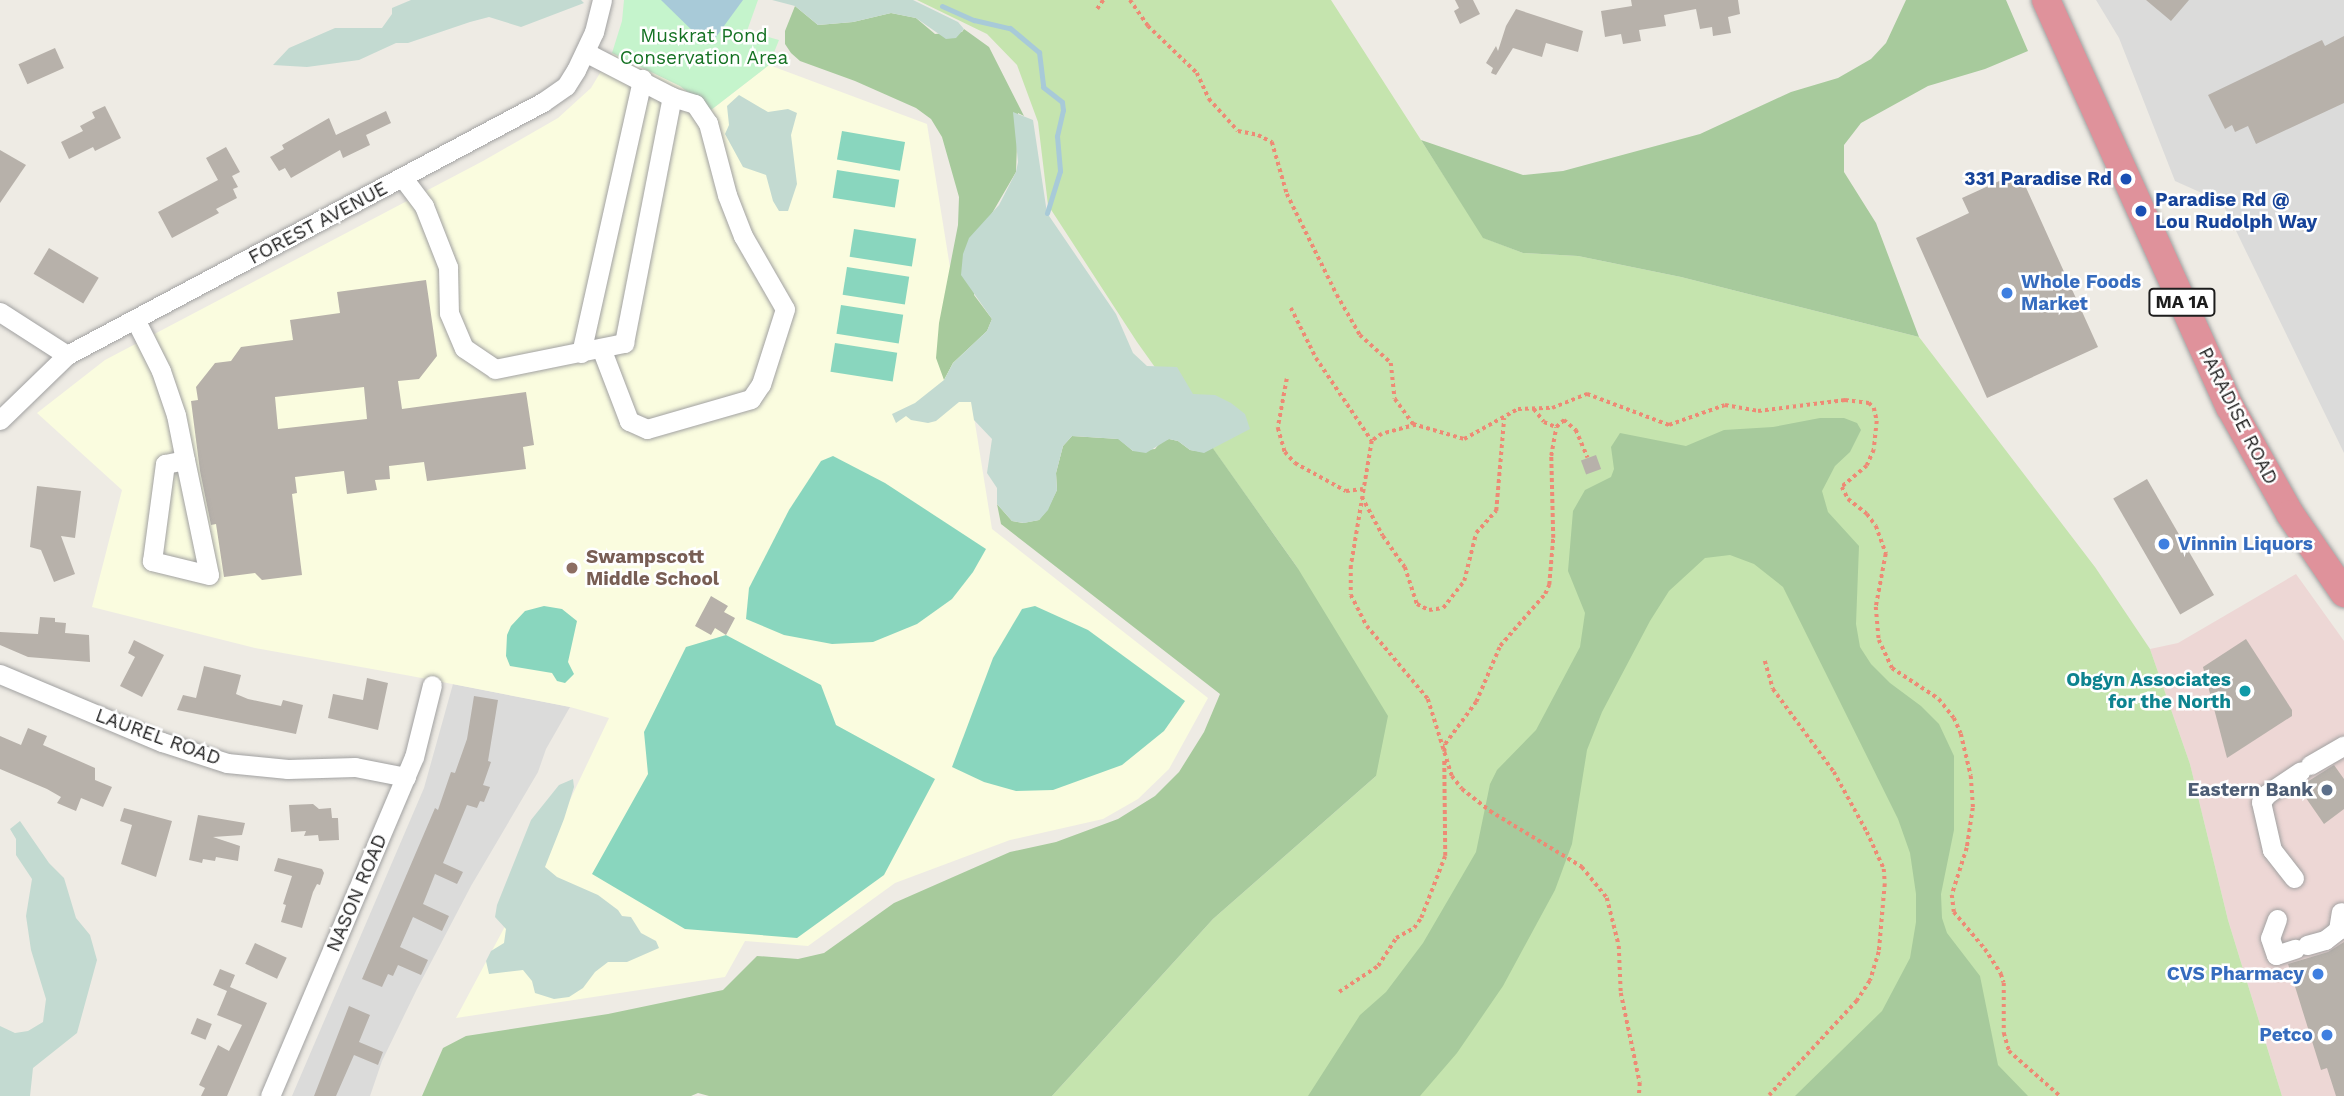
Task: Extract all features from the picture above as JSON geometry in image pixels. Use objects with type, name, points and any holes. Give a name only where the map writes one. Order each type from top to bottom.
[{"type":"highway","name":"PARADISE ROAD","points":[[2046,0],[2230,407],[2290,514],[2344,593]]},
{"type":"street","name":"FOREST AVENUE","points":[[0,420],[67,355],[403,178],[543,102],[566,86],[585,52],[602,0]]},
{"type":"street","points":[[585,52],[642,79],[672,97],[695,104],[708,123],[727,195],[743,236],[785,309],[761,384],[751,400],[647,429],[629,421],[601,348]]},
{"type":"street","points":[[581,353],[642,79]]},
{"type":"street","points":[[403,178],[424,206],[448,267],[449,313],[464,348],[495,369],[624,343],[672,97]]},
{"type":"street","points":[[0,313],[67,355]]},
{"type":"street","points":[[135,319],[161,371],[176,415],[209,575],[152,561],[165,464],[185,460]]},
{"type":"street","name":"LAUREL ROAD","points":[[0,674],[162,742],[227,763],[288,769],[355,767],[406,777]]},
{"type":"street","name":"NASON ROAD","points":[[270,1096],[406,777],[422,731],[432,685]]},
{"type":"street","points":[[2294,878],[2272,849],[2261,802],[2267,794],[2344,745]]},
{"type":"street","points":[[2277,919],[2270,939],[2276,955],[2325,940],[2338,930],[2341,912]]},
{"type":"path","points":[[1097,9],[1103,0]]},
{"type":"path","points":[[1130,0],[1148,26],[1197,73],[1209,99],[1238,131],[1258,135],[1272,142],[1287,194],[1337,295],[1360,335],[1391,363],[1395,399],[1406,418],[1418,425],[1464,439],[1518,409],[1559,406],[1587,394],[1595,394],[1670,425],[1725,405],[1758,411],[1845,400],[1869,403],[1874,408],[1877,421],[1874,450],[1867,466],[1842,487],[1848,499],[1867,514],[1876,526],[1886,554],[1876,607],[1879,640],[1892,667],[1939,699],[1954,718],[1961,734],[1974,795],[1967,848],[1952,895],[1954,912],[1985,948],[2001,974],[2004,1033],[2009,1051],[2060,1096]]},
{"type":"path","points":[[1291,308],[1322,367],[1372,441],[1351,566],[1351,595],[1367,626],[1428,699],[1452,776],[1474,800],[1582,867],[1607,898],[1619,946],[1621,993],[1640,1083],[1639,1096]]},
{"type":"path","points":[[1287,379],[1278,428],[1285,452],[1295,463],[1346,491],[1363,489]]},
{"type":"path","points":[[1559,406],[1564,420],[1576,430],[1588,458]]},
{"type":"path","points":[[1534,409],[1544,422],[1556,427]]},
{"type":"path","points":[[1362,497],[1383,536],[1405,567],[1417,604],[1429,610],[1443,608],[1464,581],[1476,533],[1496,511],[1504,418]]},
{"type":"path","points":[[1339,992],[1385,960],[1395,938],[1414,928],[1421,918],[1445,856],[1442,783],[1445,744],[1476,702],[1500,646],[1545,594],[1549,585],[1553,538],[1551,456],[1556,427],[1564,420]]},
{"type":"path","points":[[1372,441],[1393,431],[1418,425]]},
{"type":"path","points":[[1765,661],[1773,688],[1833,772],[1867,832],[1884,869],[1885,884],[1879,952],[1870,981],[1857,1001],[1769,1096]]},
{"type":"shaded area","points":[[411,0],[581,0],[584,3],[521,27],[489,17],[408,43],[396,43],[359,60],[307,67],[273,65],[289,48],[335,28],[382,28],[392,14],[392,8]]},
{"type":"shaded area","points":[[772,0],[913,0],[958,22],[964,29],[956,38],[946,39],[916,18],[891,13],[853,22],[818,25],[795,6]]},
{"type":"shaded area","points":[[2096,0],[2344,0],[2344,453],[2222,202],[2175,181],[2119,38]]},
{"type":"shaded area","name":"Swampscott Middle School","points":[[612,53],[680,86],[711,110],[769,65],[927,124],[992,529],[1208,698],[1169,769],[1138,799],[1103,819],[1010,840],[895,883],[808,946],[745,941],[725,977],[456,1018],[549,844],[609,718],[570,707],[255,648],[92,607],[122,490],[37,413],[105,360],[483,161],[558,118],[591,88]]},
{"type":"shaded area","points":[[739,95],[768,112],[788,109],[797,113],[791,135],[797,184],[788,211],[779,211],[773,201],[766,175],[743,167],[725,134],[729,125],[727,106]]},
{"type":"shaded area","points":[[1013,112],[1033,120],[1047,213],[1116,314],[1133,353],[1147,366],[1177,367],[1193,394],[1215,395],[1231,403],[1245,414],[1250,429],[1204,453],[1190,450],[1178,441],[1169,439],[1146,453],[1133,451],[1118,439],[1072,436],[1063,446],[1056,473],[1057,490],[1048,510],[1039,520],[1024,523],[1012,521],[997,504],[997,488],[987,473],[992,439],[974,420],[971,402],[959,402],[936,421],[928,423],[911,420],[906,416],[896,423],[892,414],[915,403],[944,380],[953,363],[987,331],[992,319],[961,275],[963,254],[969,238],[999,205],[1016,172],[1018,162]]},
{"type":"shaded area","points":[[2296,574],[2344,641],[2344,1096],[2282,1096],[2228,920],[2190,764],[2150,649],[2178,643]]},
{"type":"shaded area","points":[[453,684],[570,707],[546,749],[538,772],[471,886],[417,989],[382,1061],[370,1096],[292,1096],[424,788]]},
{"type":"shaded area","points":[[573,779],[574,787],[564,819],[545,867],[557,877],[598,895],[622,916],[631,917],[641,933],[656,941],[659,948],[627,962],[608,962],[595,972],[583,988],[569,997],[554,999],[535,993],[532,981],[523,970],[489,974],[486,961],[491,951],[504,943],[506,929],[495,917],[497,905],[531,820],[559,785]]},
{"type":"shaded area","points":[[20,821],[49,863],[64,878],[76,918],[90,935],[97,960],[77,1033],[33,1068],[30,1096],[0,1096],[0,1026],[15,1033],[28,1031],[43,1022],[46,999],[31,950],[26,916],[32,879],[16,855],[16,839],[10,829]]},
{"type":"green space","name":"Muskrat Pond Conservation Area","points":[[624,0],[758,0],[747,31],[779,40],[769,65],[711,110],[680,86],[612,53],[622,21]]},
{"type":"green space","points":[[917,0],[1331,0],[1484,238],[1523,253],[1578,256],[1681,277],[1919,337],[2095,567],[2150,649],[2190,764],[2228,920],[2282,1096],[1052,1096],[1213,919],[1376,776],[1297,567],[1137,342],[1048,205],[1038,122],[1017,65],[987,34]]},
{"type":"green space","points":[[1906,0],[2006,0],[2028,51],[1985,69],[1928,86],[1861,123],[1844,145],[1844,172],[1876,223],[1919,337],[1681,277],[1578,256],[1523,253],[1483,238],[1421,140],[1523,175],[1563,171],[1700,134],[1791,92],[1838,78],[1871,59],[1886,43]]},
{"type":"green space","points":[[795,6],[818,25],[853,22],[891,13],[916,18],[935,34],[962,32],[964,29],[989,47],[1024,116],[1018,113],[1016,172],[991,215],[974,295],[992,319],[987,331],[953,363],[944,380],[936,358],[939,323],[958,225],[959,197],[942,137],[931,119],[916,108],[855,81],[800,61],[791,53],[785,44],[785,31]]},
{"type":"green space","points":[[842,131],[905,142],[900,171],[837,160]]},
{"type":"green space","points":[[837,170],[899,180],[895,208],[833,198]]},
{"type":"green space","points":[[854,229],[916,239],[912,267],[850,257]]},
{"type":"green space","points":[[847,267],[909,277],[905,305],[843,295]]},
{"type":"green space","points":[[841,305],[903,315],[899,343],[836,334]]},
{"type":"green space","points":[[835,343],[897,353],[893,381],[830,372]]},
{"type":"green space","points":[[1820,418],[1844,418],[1857,423],[1861,430],[1850,452],[1835,466],[1822,491],[1828,512],[1859,546],[1856,624],[1860,647],[1871,664],[1890,683],[1921,706],[1939,724],[1954,756],[1954,830],[1941,894],[1942,918],[1947,933],[1980,976],[1998,1065],[2028,1096],[1795,1096],[1882,1011],[1910,958],[1916,922],[1916,894],[1910,853],[1898,819],[1783,587],[1754,564],[1730,555],[1705,558],[1669,591],[1650,621],[1602,712],[1587,750],[1572,844],[1555,890],[1503,986],[1457,1053],[1420,1096],[1308,1096],[1360,1015],[1386,992],[1423,943],[1476,852],[1490,784],[1497,770],[1536,730],[1580,647],[1585,613],[1568,571],[1573,511],[1585,490],[1611,477],[1614,469],[1611,447],[1620,433],[1686,446],[1724,430],[1773,427]]},
{"type":"green space","points":[[1072,436],[1119,439],[1133,451],[1155,449],[1161,442],[1169,439],[1178,441],[1190,450],[1203,452],[1212,447],[1297,567],[1388,716],[1376,776],[1213,919],[1052,1096],[709,1096],[698,1093],[691,1096],[422,1096],[443,1048],[466,1036],[608,1014],[723,990],[757,956],[798,959],[824,953],[894,903],[1010,852],[1056,842],[1118,819],[1155,796],[1179,772],[1204,732],[1220,694],[1001,524],[997,504],[1012,521],[1023,523],[1039,520],[1057,490],[1056,473],[1063,446]]},
{"type":"green space","points":[[833,456],[885,483],[986,549],[973,572],[952,599],[917,624],[873,642],[832,644],[784,635],[746,619],[749,588],[789,510],[821,461]]},
{"type":"green space","points":[[544,606],[562,609],[577,621],[568,662],[574,674],[565,683],[557,681],[552,673],[510,666],[506,656],[507,635],[511,626],[525,611]]},
{"type":"green space","points":[[1035,606],[1088,630],[1185,701],[1164,731],[1122,765],[1053,790],[1016,791],[984,782],[952,767],[993,658],[1022,609]]},
{"type":"green space","points":[[726,635],[821,685],[836,725],[935,779],[884,875],[797,938],[685,929],[592,874],[648,774],[644,732],[686,647]]},
{"type":"water","points":[[661,0],[743,0],[713,41],[706,44]]},
{"type":"building","points":[[1455,0],[1473,0],[1480,14],[1460,24],[1454,11],[1459,8]]},
{"type":"building","points":[[1631,0],[1738,0],[1740,14],[1728,17],[1731,33],[1713,36],[1712,27],[1700,29],[1696,9],[1664,15],[1666,26],[1639,30],[1641,41],[1623,44],[1621,34],[1605,37],[1601,11],[1632,6]]},
{"type":"building","points":[[2146,0],[2189,0],[2171,21]]},
{"type":"building","points":[[1516,9],[1583,31],[1578,52],[1546,43],[1542,57],[1513,48],[1496,75],[1491,73],[1493,68],[1486,63],[1496,46],[1498,51],[1506,26]]},
{"type":"building","points":[[2344,36],[2344,103],[2256,144],[2248,126],[2235,132],[2232,125],[2225,129],[2208,95],[2322,40],[2325,46]]},
{"type":"building","points":[[55,48],[64,68],[27,84],[18,64]]},
{"type":"building","points":[[105,106],[121,138],[95,151],[93,147],[69,159],[61,142],[83,131],[80,126],[95,118],[92,112]]},
{"type":"building","points":[[386,111],[391,123],[366,135],[370,145],[343,158],[340,150],[291,178],[285,168],[279,171],[270,157],[284,149],[282,145],[329,118],[336,135]]},
{"type":"building","points":[[226,147],[240,172],[232,176],[238,187],[233,189],[237,198],[216,209],[219,213],[172,238],[158,212],[218,180],[206,158]]},
{"type":"building","points":[[0,150],[26,165],[0,203]]},
{"type":"building","name":"Whole Foods Market","points":[[2019,172],[2098,347],[1987,398],[1916,238],[1969,213],[1962,198]]},
{"type":"building","points":[[49,248],[99,278],[83,304],[34,274]]},
{"type":"building","points":[[426,280],[437,356],[419,379],[398,381],[402,409],[526,392],[534,445],[523,447],[526,469],[427,481],[424,462],[389,466],[390,479],[375,480],[377,490],[347,494],[344,471],[295,477],[297,493],[292,494],[302,575],[262,580],[255,573],[224,577],[216,524],[211,525],[200,471],[191,401],[198,400],[196,387],[215,363],[231,361],[241,347],[293,340],[290,320],[340,313],[337,292]],"holes":[[[364,387],[367,419],[278,429],[275,397]]]},
{"type":"building","points":[[1596,455],[1601,469],[1586,475],[1581,460]]},
{"type":"building","points":[[2147,479],[2214,595],[2180,615],[2113,499]]},
{"type":"building","points":[[37,486],[81,491],[75,538],[61,536],[75,574],[54,582],[41,550],[30,547]]},
{"type":"building","points":[[711,596],[728,606],[724,612],[735,618],[726,635],[715,628],[711,635],[695,626]]},
{"type":"building","points":[[40,617],[55,618],[55,622],[66,623],[65,633],[89,635],[90,662],[28,657],[0,645],[0,632],[38,634]]},
{"type":"building","name":"Obgyn Associates for the North","points":[[2246,639],[2292,710],[2292,716],[2227,758],[2203,667]]},
{"type":"building","points":[[134,640],[164,655],[142,697],[120,686],[135,657],[128,653]]},
{"type":"building","points":[[204,666],[241,675],[236,694],[248,699],[281,706],[283,700],[303,705],[296,734],[177,710],[183,695],[196,698]]},
{"type":"building","points":[[367,678],[388,683],[378,730],[328,718],[333,694],[363,700]]},
{"type":"building","points":[[474,696],[498,700],[488,761],[491,762],[483,785],[490,787],[484,802],[480,801],[477,808],[467,805],[443,863],[463,872],[457,884],[435,874],[423,904],[449,916],[442,931],[413,917],[400,947],[428,960],[421,975],[398,965],[393,976],[388,974],[382,987],[362,979],[435,808],[438,810],[451,772],[455,773],[467,739]]},
{"type":"building","points":[[28,728],[47,736],[43,745],[95,768],[95,780],[112,787],[103,807],[81,798],[76,811],[57,803],[61,797],[47,789],[0,769],[0,736],[21,745]]},
{"type":"building","points":[[2334,765],[2344,779],[2344,809],[2324,824],[2306,798],[2314,792],[2307,782]]},
{"type":"building","points":[[313,804],[319,809],[331,808],[332,818],[338,818],[339,840],[319,841],[318,835],[304,836],[306,831],[291,832],[289,805]]},
{"type":"building","points":[[124,808],[172,821],[156,877],[121,864],[132,825],[120,821]]},
{"type":"building","points":[[198,815],[245,823],[242,835],[213,837],[240,846],[238,861],[216,857],[215,861],[203,859],[202,863],[189,860]]},
{"type":"building","points":[[278,858],[322,869],[324,873],[320,885],[317,884],[313,892],[302,928],[281,922],[286,905],[283,904],[292,876],[274,871]]},
{"type":"building","points":[[2344,942],[2344,1096],[2336,1096],[2327,1068],[2321,1070],[2288,964],[2328,952]]},
{"type":"building","points":[[255,943],[287,958],[277,979],[245,964]]},
{"type":"building","points":[[220,969],[235,975],[230,987],[267,1003],[227,1096],[201,1096],[205,1088],[199,1085],[218,1045],[229,1051],[242,1025],[217,1015],[227,991],[213,985]]},
{"type":"building","points":[[349,1006],[370,1015],[359,1042],[383,1052],[378,1065],[354,1055],[336,1096],[314,1096]]},
{"type":"building","points":[[197,1018],[212,1024],[205,1040],[191,1034]]},
{"type":"waterway","points":[[942,6],[974,20],[1010,28],[1039,52],[1043,87],[1062,102],[1063,110],[1057,136],[1060,171],[1047,213]]},
{"type":"place","name":"331 Paradise Rd","points":[[2126,179]]},
{"type":"place","name":"Paradise Rd @ Lou Rudolph Way","points":[[2141,211]]},
{"type":"place","name":"Whole Foods Market","points":[[2007,293]]},
{"type":"place","name":"Vinnin Liquors","points":[[2164,544]]},
{"type":"place","name":"Swampscott Middle School","points":[[572,568]]},
{"type":"place","name":"Obgyn Associates for the North","points":[[2245,691]]},
{"type":"place","name":"Eastern Bank","points":[[2327,790]]},
{"type":"place","name":"CVS Pharmacy","points":[[2318,974]]},
{"type":"place","name":"Petco","points":[[2327,1035]]}]
